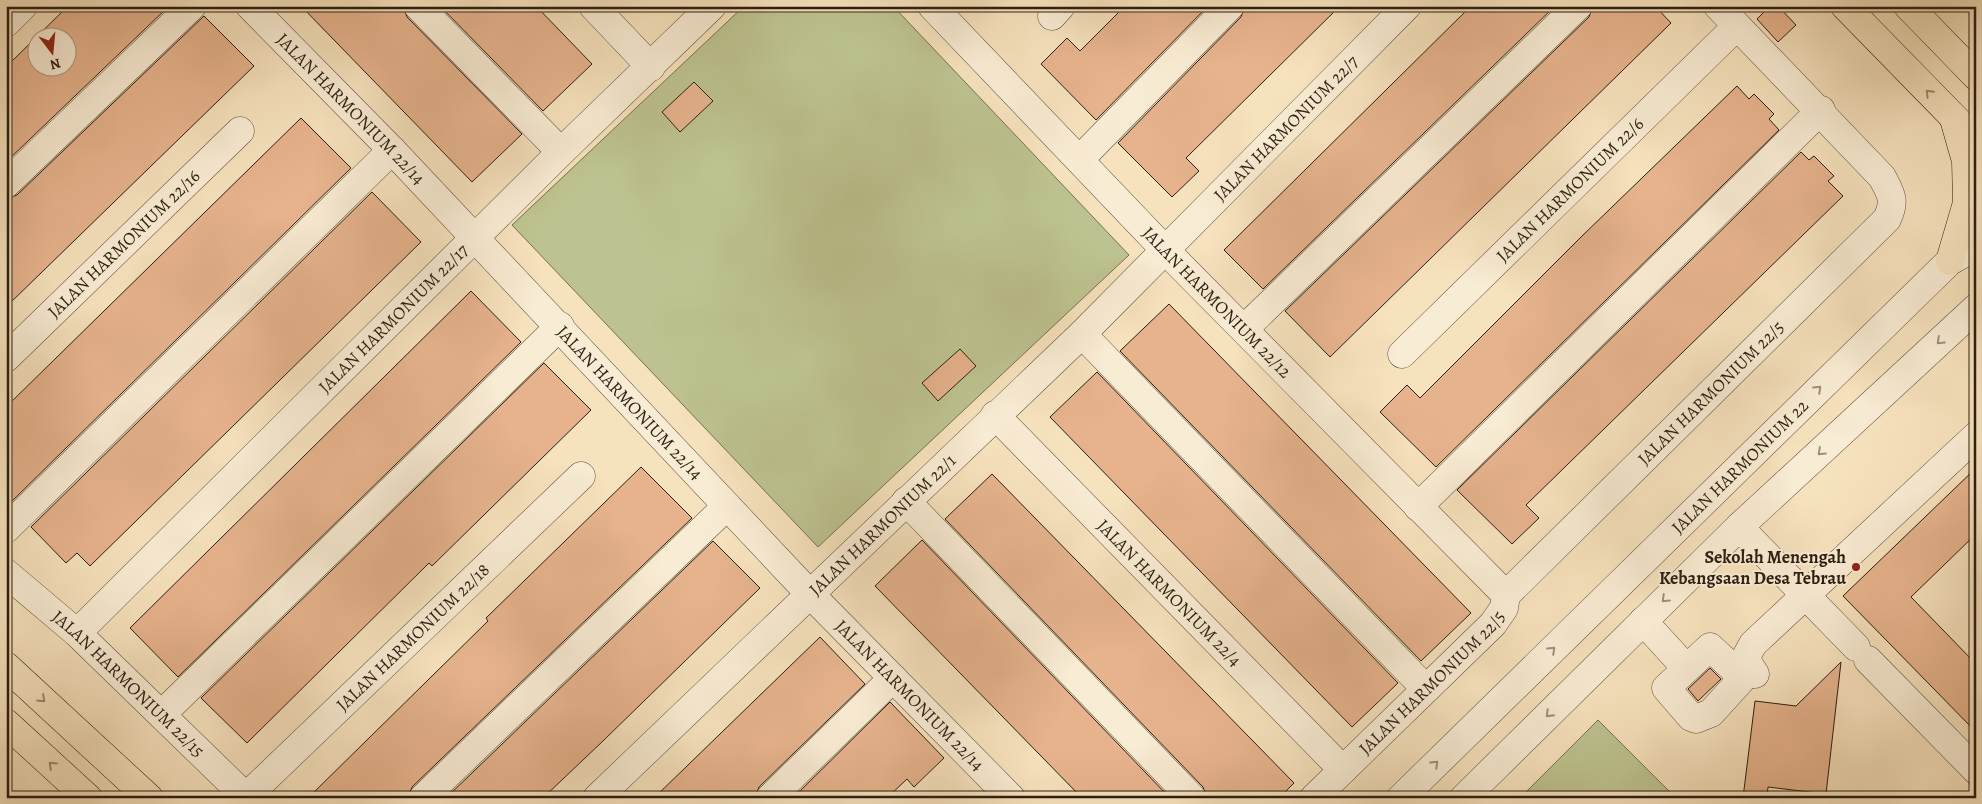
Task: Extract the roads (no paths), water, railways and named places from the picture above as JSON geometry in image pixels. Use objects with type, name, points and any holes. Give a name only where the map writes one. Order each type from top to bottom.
[{"type":"main road","points":[[1845,6],[1976,140]]},
{"type":"main road","points":[[1908,6],[1976,76]]},
{"type":"main road","points":[[1950,260],[1967,203],[1966,161],[1953,117]]},
{"type":"main road","points":[[6,666],[149,798]]},
{"type":"main road","points":[[6,723],[88,798]]},
{"type":"street","points":[[6,23],[23,6]]},
{"type":"street","points":[[6,184],[192,6]]},
{"type":"street","name":"JALAN HARMONIUM 22/14","points":[[250,6],[392,150],[560,326],[809,593],[1011,798]]},
{"type":"street","points":[[418,6],[561,152]]},
{"type":"street","points":[[593,6],[651,67]]},
{"type":"street","name":"JALAN HARMONIUM 22/17","points":[[77,633],[561,152],[712,6]]},
{"type":"street","name":"JALAN HARMONIUM 22/12","points":[[932,6],[1166,251],[1506,595]]},
{"type":"street","points":[[1080,159],[1230,6]]},
{"type":"street","name":"JALAN HARMONIUM 22/7","points":[[1166,251],[1407,6]]},
{"type":"street","points":[[1244,329],[1578,6]]},
{"type":"street","name":"JALAN HARMONIUM 22/5","points":[[1314,798],[1493,624],[1504,608],[1506,595],[1887,219],[1893,206],[1890,193],[1882,177],[1821,110],[1718,6]]},
{"type":"street","name":"JALAN HARMONIUM 22/6","points":[[1402,354],[1737,26]]},
{"type":"street","points":[[1418,507],[1821,110]]},
{"type":"street","name":"JALAN HARMONIUM 22/16","points":[[6,358],[240,130]]},
{"type":"street","points":[[6,529],[392,150]]},
{"type":"street","name":"JALAN HARMONIUM 22/1","points":[[596,798],[1082,334],[1166,251]]},
{"type":"street","points":[[1950,260],[1968,251],[1976,252]]},
{"type":"street","name":"JALAN HARMONIUM 22","points":[[1401,798],[1950,260]]},
{"type":"street","points":[[1464,798],[1740,527],[1976,308]]},
{"type":"street","points":[[162,714],[560,326]]},
{"type":"street","points":[[1082,334],[1426,689]]},
{"type":"street","name":"JALAN HARMONIUM 22/4","points":[[995,415],[1343,770]]},
{"type":"street","points":[[1755,674],[1746,655],[1753,644],[1976,436]]},
{"type":"street","name":"JALAN HARMONIUM 22/18","points":[[246,798],[581,476]]},
{"type":"street","points":[[906,502],[1192,798]]},
{"type":"street","points":[[423,798],[728,506]]},
{"type":"street","points":[[1740,527],[1976,770]]},
{"type":"street","name":"JALAN HARMONIUM 22/15","points":[[6,573],[77,633],[246,798]]},
{"type":"street","points":[[1643,621],[1686,668]]},
{"type":"street","points":[[770,798],[893,678]]},
{"type":"place","name":"Sekolah Menengah Kebangsaan Desa Tebrau","points":[[1856,567]]}]
